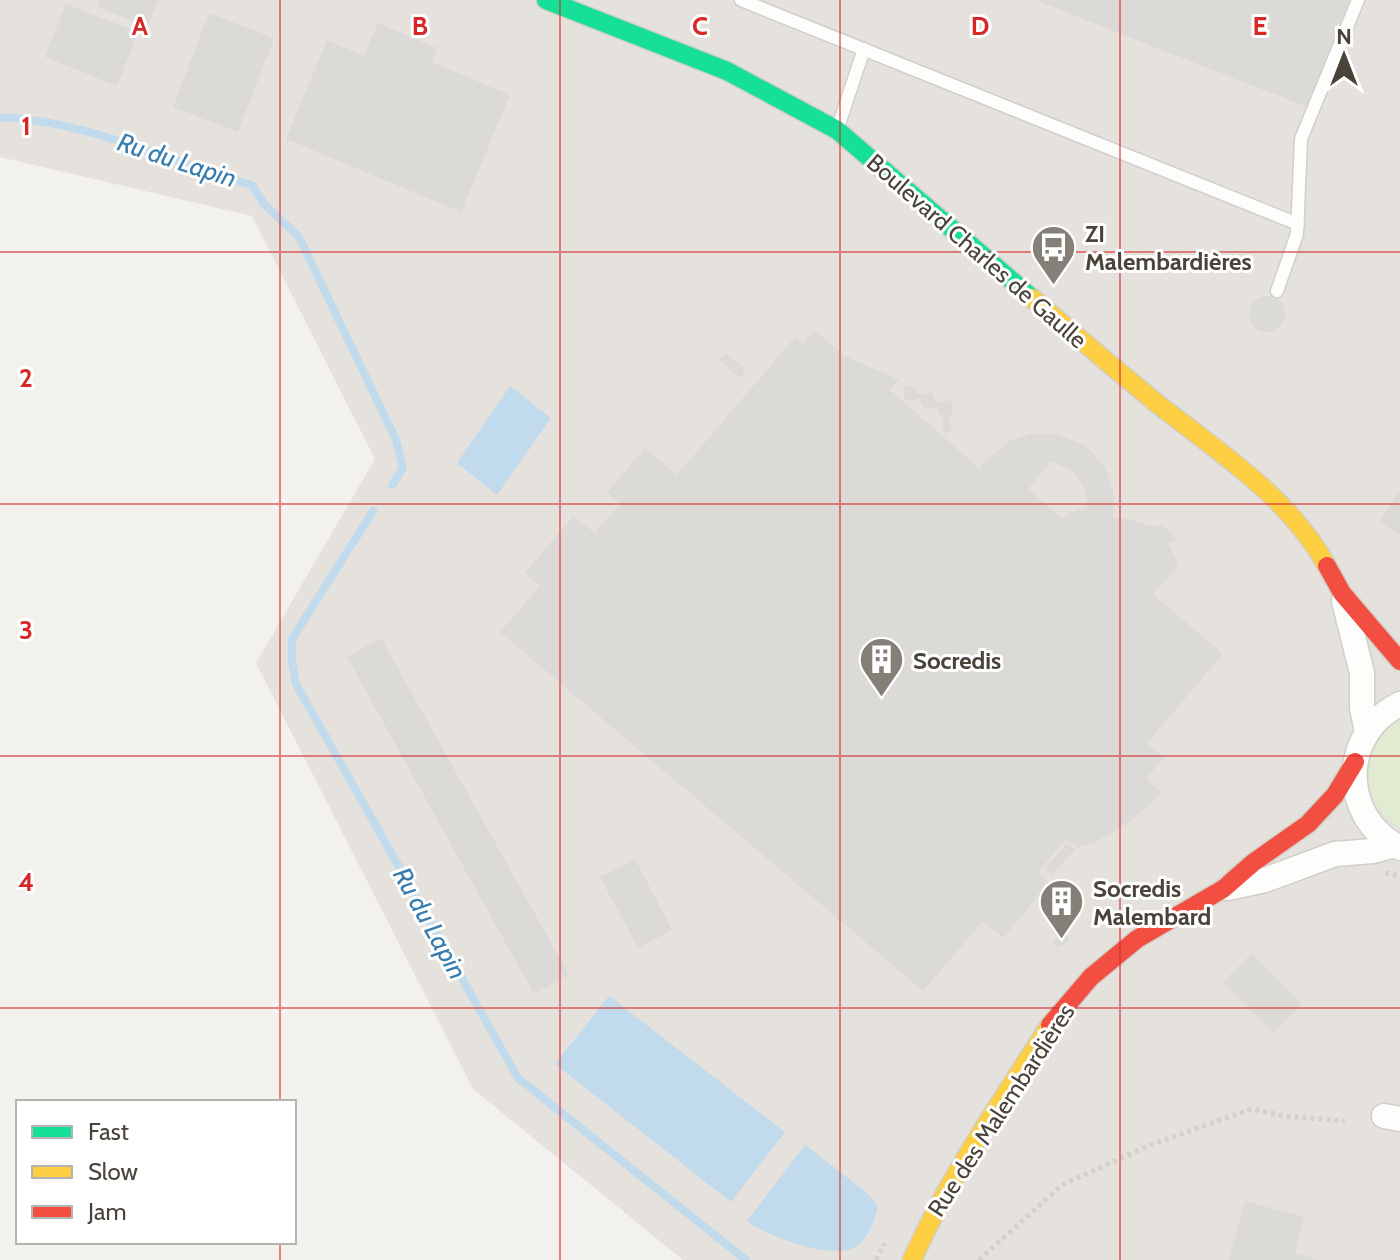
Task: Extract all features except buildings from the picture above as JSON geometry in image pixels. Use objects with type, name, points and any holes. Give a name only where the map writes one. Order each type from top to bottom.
[{"type":"street","name":"Boulevard Charles de Gaulle","points":[[546,0],[727,71],[837,130],[1128,380],[1269,492],[1313,540],[1342,593],[1400,661]]},
{"type":"street","name":"Boulevard Charles de Gaulle","points":[[1342,593],[1362,673],[1362,708],[1367,732]]},
{"type":"street","points":[[1397,847],[1373,827],[1361,810],[1354,783],[1355,762],[1367,732],[1384,713],[1400,704]]},
{"type":"street","name":"Rue des Malembardières","points":[[912,1260],[961,1165],[1054,1019],[1072,998],[1091,977],[1137,939],[1223,889],[1254,862],[1282,845],[1323,810],[1355,762]]},
{"type":"street","name":"Rue des Malembardières","points":[[1223,889],[1265,880],[1335,854],[1397,847]]},
{"type":"lane","points":[[741,0],[1298,224]]},
{"type":"lane","points":[[1277,291],[1297,234],[1301,139],[1358,0]]},
{"type":"lane","points":[[837,130],[864,49]]},
{"type":"path","points":[[979,1260],[1062,1185],[1150,1145],[1252,1109],[1284,1116],[1345,1121]]},
{"type":"shaded area","points":[[0,0],[1400,0],[1400,1260],[683,1260],[473,1089],[256,663],[375,459],[252,216],[0,157]]},
{"type":"green space","points":[[1400,718],[1400,828],[1386,817],[1376,803],[1368,773],[1377,743]]},
{"type":"water","points":[[510,386],[551,418],[497,495],[457,463]]},
{"type":"water","points":[[609,996],[785,1132],[731,1202],[555,1064]]},
{"type":"water","points":[[805,1145],[866,1192],[878,1206],[867,1235],[854,1248],[830,1251],[799,1245],[747,1221]]},
{"type":"waterway","name":"Ru du Lapin","points":[[0,117],[32,120],[96,134],[252,185],[264,204],[299,237],[396,440],[403,468],[392,485]]},
{"type":"waterway","name":"Ru du Lapin","points":[[373,511],[292,639],[296,684],[518,1078],[746,1260]]},
{"type":"traffic: fast","points":[[546,0],[727,71],[837,130],[1032,298]]},
{"type":"traffic: slow","points":[[1032,298],[1273,497],[1293,518],[1327,566]]},
{"type":"traffic: slow","points":[[912,1260],[959,1169],[1050,1025]]},
{"type":"traffic: jam","points":[[1327,566],[1342,593],[1400,661]]},
{"type":"traffic: jam","points":[[1050,1025],[1091,977],[1137,939],[1223,889],[1254,862],[1308,824],[1335,795],[1355,762]]},
{"type":"place","name":"ZI Malembardières","points":[[1054,286]]},
{"type":"place","name":"Socredis","points":[[882,699]]},
{"type":"place","name":"Socredis Malembard","points":[[1062,941]]}]
